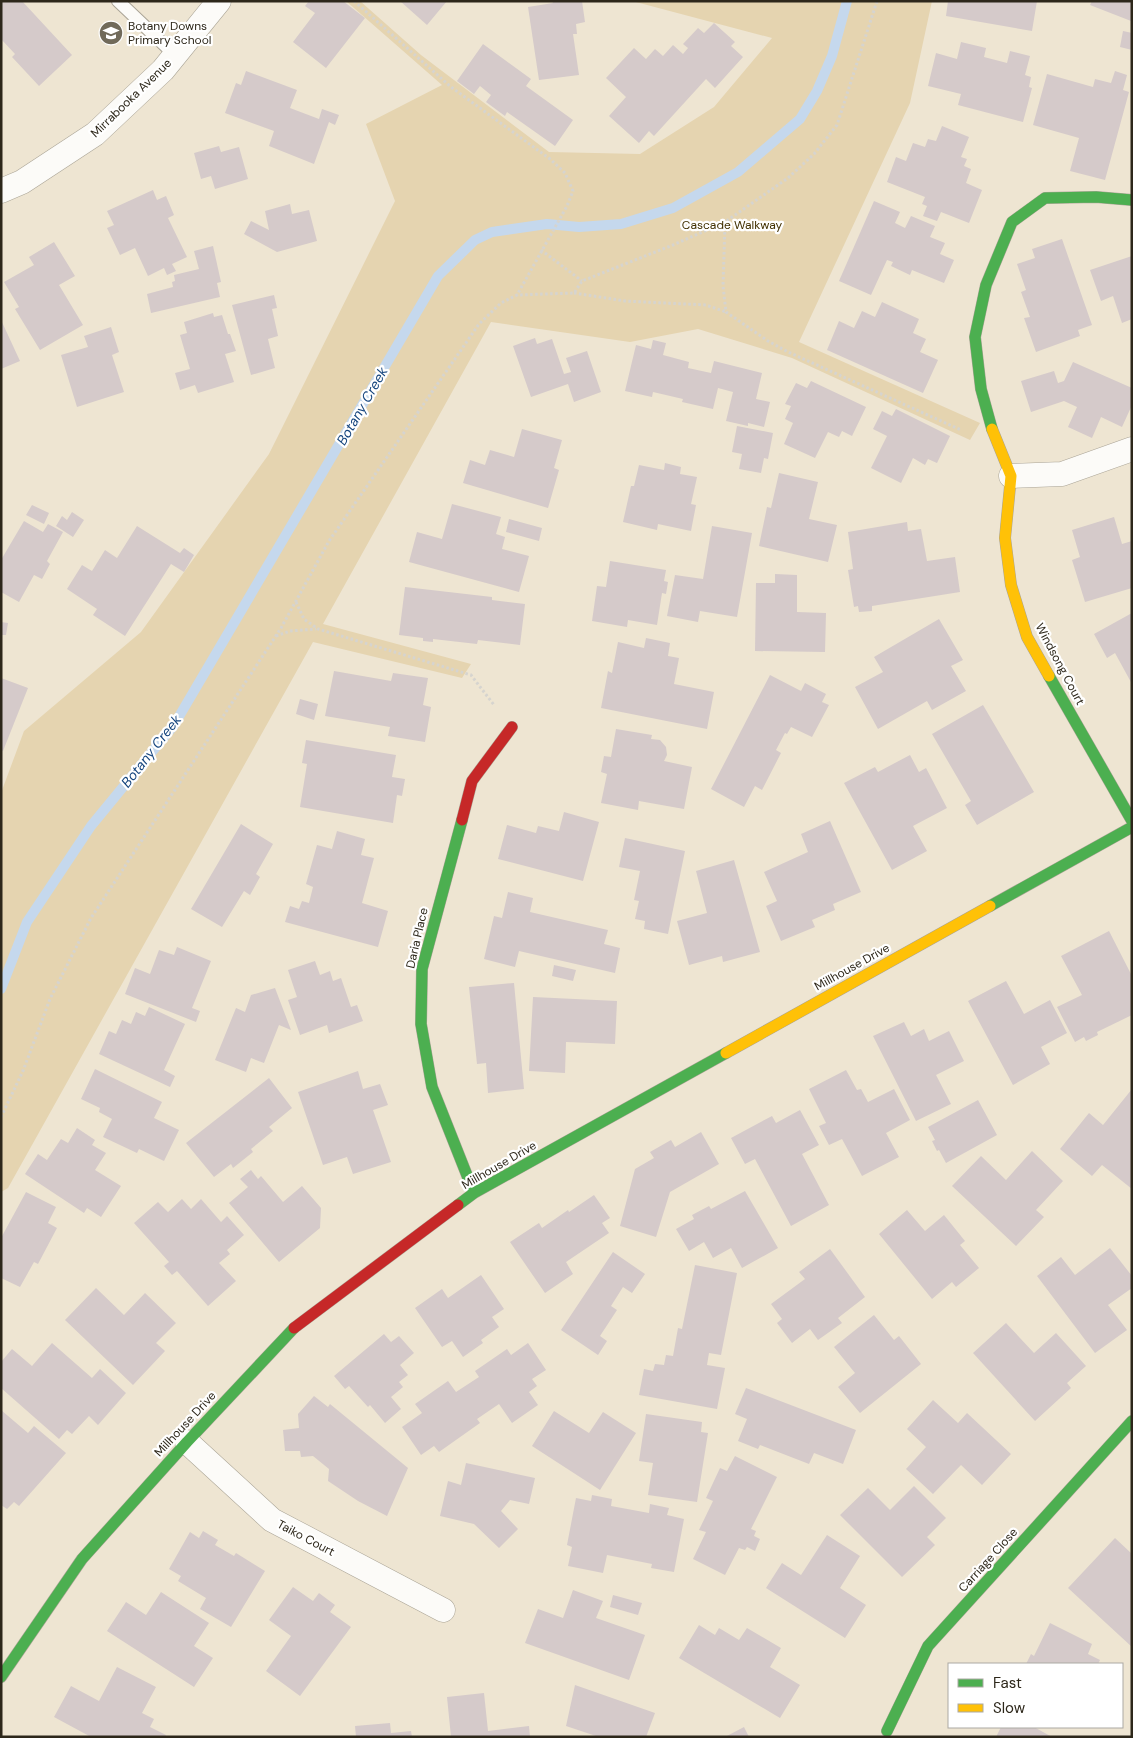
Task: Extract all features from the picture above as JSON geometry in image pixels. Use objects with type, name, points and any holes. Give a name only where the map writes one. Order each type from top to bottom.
[{"type":"street","name":"Mirrabooka Avenue","points":[[1,191],[22,182],[95,134],[163,70],[220,1]]},
{"type":"street","points":[[1132,200],[1096,197],[1045,198],[1012,222],[986,285],[975,337],[981,389],[993,434],[1011,476],[1062,474],[1132,449]]},
{"type":"street","name":"Windsong Court","points":[[1011,476],[1005,538],[1011,585],[1027,637],[1132,821]]},
{"type":"street","name":"Daria Place","points":[[474,1194],[432,1087],[421,1024],[422,969],[472,781],[512,727]]},
{"type":"street","name":"Millhouse Drive","points":[[1,1677],[82,1559],[187,1442],[298,1324],[474,1194],[1132,827]]},
{"type":"street","name":"Carriage Close","points":[[887,1731],[928,1646],[1132,1421]]},
{"type":"street","name":"Taiko Court","points":[[187,1442],[272,1520],[443,1610]]},
{"type":"lane","points":[[118,1],[175,55]]},
{"type":"path","points":[[354,1],[451,87],[550,159],[565,173],[573,191],[567,206],[517,295]]},
{"type":"path","points":[[574,293],[582,281],[726,222],[788,178],[814,154],[837,125],[876,1]]},
{"type":"path","points":[[726,222],[723,286],[726,312]]},
{"type":"path","points":[[542,250],[582,281]]},
{"type":"path","points":[[1,1117],[22,1071],[50,999],[92,918],[275,637],[329,541],[479,324],[501,303],[517,295],[574,293],[625,301],[706,305],[726,312],[768,341],[788,352],[970,434]]},
{"type":"path","points":[[296,602],[304,619],[318,629],[471,675],[512,727]]},
{"type":"path","points":[[275,637],[290,631],[318,629]]},
{"type":"green space","name":"Cascade Walkway","points":[[346,1],[360,1],[421,55],[549,152],[640,154],[714,107],[772,38],[632,1],[932,1],[910,103],[799,342],[980,423],[970,440],[792,358],[698,329],[630,342],[491,322],[323,624],[471,664],[462,678],[313,642],[8,1188],[1,1192],[1,793],[24,731],[141,632],[269,454],[395,201],[366,124],[442,85]]},
{"type":"building","points":[[1,1],[22,1],[72,55],[39,86],[12,57],[15,54],[1,39]]},
{"type":"building","points":[[309,1],[343,1],[365,18],[326,68],[293,42],[315,13],[305,6]]},
{"type":"building","points":[[400,1],[447,1],[427,25]]},
{"type":"building","points":[[552,1],[582,1],[585,22],[576,24],[577,34],[573,34],[579,75],[539,80],[528,7],[553,3]]},
{"type":"building","points":[[948,1],[1037,1],[1032,31],[946,16]]},
{"type":"building","points":[[1092,1],[1132,1],[1131,21],[1090,5]]},
{"type":"building","points":[[714,23],[735,42],[731,46],[743,57],[715,88],[706,79],[654,136],[649,131],[639,143],[609,116],[626,97],[606,78],[634,48],[646,59],[655,49],[663,56],[673,45],[683,54],[688,48],[683,44],[698,28],[704,33]]},
{"type":"building","points":[[1123,31],[1132,33],[1132,50],[1120,47]]},
{"type":"building","points":[[961,42],[986,48],[984,57],[1007,63],[1010,51],[1030,56],[1025,75],[1031,77],[1029,87],[1032,88],[1023,122],[958,105],[961,94],[928,86],[936,53],[957,59]]},
{"type":"building","points":[[483,44],[531,79],[526,86],[573,120],[555,146],[507,112],[505,116],[486,102],[491,95],[480,86],[474,94],[457,81]]},
{"type":"building","points":[[246,71],[297,90],[290,108],[319,119],[322,109],[339,115],[335,125],[329,122],[314,164],[269,146],[274,131],[225,113],[236,83],[241,85]]},
{"type":"building","points":[[1115,71],[1127,75],[1123,90],[1129,92],[1105,180],[1070,171],[1079,138],[1033,125],[1047,74],[1093,87],[1095,79],[1111,83]]},
{"type":"building","points":[[942,126],[969,137],[961,157],[967,159],[964,166],[971,169],[966,183],[982,190],[969,223],[941,212],[937,221],[923,216],[927,206],[922,204],[925,197],[887,182],[896,157],[906,161],[913,143],[925,147],[928,139],[936,141]]},
{"type":"building","points":[[219,146],[221,152],[239,147],[248,179],[215,189],[211,176],[201,179],[194,153]]},
{"type":"building","points":[[153,190],[157,200],[166,196],[174,215],[168,218],[187,257],[172,264],[176,271],[167,275],[164,268],[148,276],[135,248],[120,255],[107,228],[114,225],[107,211]]},
{"type":"building","points":[[874,201],[900,212],[895,223],[905,228],[911,216],[935,226],[930,237],[945,243],[940,254],[954,260],[944,283],[912,270],[910,275],[891,266],[893,262],[887,260],[871,295],[839,281]]},
{"type":"building","points":[[290,204],[292,214],[309,210],[317,241],[277,252],[244,234],[251,221],[269,230],[265,211]]},
{"type":"building","points":[[1062,239],[1092,325],[1078,330],[1080,336],[1036,352],[1024,318],[1030,317],[1021,292],[1026,290],[1017,264],[1035,258],[1032,249]]},
{"type":"building","points":[[54,242],[75,276],[59,285],[83,325],[40,350],[15,309],[19,307],[4,282],[34,265],[29,257]]},
{"type":"building","points":[[213,246],[221,282],[217,283],[220,297],[151,313],[147,294],[173,287],[174,275],[199,269],[194,251]]},
{"type":"building","points":[[1132,256],[1132,319],[1122,323],[1113,296],[1101,301],[1090,270]]},
{"type":"building","points":[[274,295],[277,308],[272,309],[278,336],[268,339],[275,368],[251,375],[232,305]]},
{"type":"building","points":[[882,302],[919,319],[913,333],[926,339],[920,352],[938,360],[923,393],[827,350],[839,321],[854,328],[862,311],[875,317]]},
{"type":"building","points":[[213,313],[214,317],[222,315],[236,351],[225,354],[234,382],[198,393],[195,385],[180,390],[175,373],[190,369],[180,335],[187,333],[184,322]]},
{"type":"building","points":[[1,320],[20,361],[1,369]]},
{"type":"building","points":[[111,327],[119,352],[112,355],[124,392],[77,407],[61,355],[88,347],[84,336]]},
{"type":"building","points":[[535,338],[537,344],[552,339],[564,374],[571,372],[566,358],[587,351],[601,392],[574,402],[568,384],[531,397],[513,346]]},
{"type":"building","points":[[653,340],[666,343],[663,355],[689,362],[688,368],[711,373],[714,361],[762,373],[756,399],[770,402],[764,427],[748,423],[748,426],[726,421],[733,392],[718,388],[713,409],[682,402],[683,399],[653,392],[652,397],[625,391],[636,345],[651,349]]},
{"type":"building","points":[[1073,362],[1132,388],[1132,405],[1122,427],[1101,417],[1092,438],[1068,427],[1077,407],[1064,401],[1031,412],[1021,381],[1054,371],[1058,383],[1064,381]]},
{"type":"building","points":[[811,381],[866,407],[852,436],[842,431],[839,437],[828,432],[815,458],[784,444],[793,423],[785,419],[791,406],[785,404],[796,383],[807,388]]},
{"type":"building","points":[[896,409],[950,436],[937,463],[928,459],[925,465],[913,458],[901,483],[871,468],[887,436],[873,429],[882,411],[892,416]]},
{"type":"building","points":[[737,426],[773,433],[768,459],[764,458],[761,473],[739,469],[742,454],[732,452]]},
{"type":"building","points":[[522,429],[562,440],[554,468],[559,470],[548,508],[463,483],[470,460],[485,465],[490,450],[514,457]]},
{"type":"building","points":[[665,463],[681,467],[680,474],[697,477],[691,504],[696,505],[691,531],[658,524],[657,530],[623,522],[631,486],[634,486],[639,465],[664,470]]},
{"type":"building","points":[[779,473],[818,482],[809,519],[837,525],[828,562],[759,546],[767,507],[771,508]]},
{"type":"building","points":[[452,504],[501,517],[496,534],[505,537],[502,549],[529,556],[519,592],[409,562],[417,532],[442,539]]},
{"type":"building","points":[[32,505],[49,513],[44,524],[26,515]]},
{"type":"building","points":[[72,512],[84,520],[73,537],[56,526],[62,516],[67,520]]},
{"type":"building","points":[[1114,517],[1122,544],[1132,541],[1132,588],[1085,602],[1072,560],[1080,557],[1072,530]]},
{"type":"building","points":[[509,519],[542,528],[539,541],[506,532]]},
{"type":"building","points":[[24,521],[43,532],[48,524],[63,532],[47,561],[50,564],[42,579],[34,575],[19,602],[1,592],[1,560]]},
{"type":"building","points":[[907,522],[908,531],[921,529],[927,561],[955,557],[960,592],[872,606],[872,611],[859,612],[858,606],[854,607],[848,570],[853,569],[848,532]]},
{"type":"building","points":[[137,526],[180,553],[184,548],[194,555],[184,572],[171,564],[125,636],[93,615],[97,609],[67,589],[82,565],[92,571],[105,550],[117,558]]},
{"type":"building","points":[[712,526],[752,533],[737,617],[700,611],[698,622],[667,616],[675,575],[703,579]]},
{"type":"building","points":[[610,561],[666,570],[664,581],[668,582],[666,594],[662,593],[657,625],[628,620],[627,627],[592,621],[597,586],[606,587]]},
{"type":"building","points":[[775,574],[797,575],[797,612],[826,613],[825,652],[755,651],[756,583],[775,583]]},
{"type":"building","points":[[405,587],[492,597],[492,600],[525,604],[520,645],[478,640],[477,644],[433,639],[433,642],[423,641],[423,638],[399,635]]},
{"type":"building","points":[[1132,613],[1132,684],[1115,653],[1107,658],[1094,634]]},
{"type":"building","points":[[939,619],[963,660],[951,666],[966,691],[932,710],[927,701],[878,729],[855,687],[883,672],[874,657]]},
{"type":"building","points":[[1,622],[8,623],[6,635],[1,635]]},
{"type":"building","points":[[646,638],[670,643],[668,656],[679,658],[674,684],[714,692],[707,729],[601,708],[608,671],[612,673],[618,642],[644,648]]},
{"type":"building","points":[[334,671],[391,681],[393,673],[428,678],[423,705],[431,707],[425,742],[388,736],[390,727],[325,716]]},
{"type":"building","points":[[770,675],[801,691],[805,683],[826,694],[822,702],[829,705],[812,737],[791,727],[787,734],[785,733],[776,750],[781,753],[762,790],[755,786],[744,807],[711,789]]},
{"type":"building","points":[[1,678],[28,688],[3,751],[1,750]]},
{"type":"building","points":[[300,699],[318,704],[314,720],[296,714]]},
{"type":"building","points":[[983,705],[1034,792],[977,825],[965,805],[971,801],[932,734]]},
{"type":"building","points":[[616,729],[652,735],[651,739],[660,740],[666,747],[667,755],[664,761],[692,767],[684,809],[639,801],[638,810],[601,803],[607,774],[601,772],[604,756],[611,757]]},
{"type":"building","points":[[306,740],[396,755],[392,777],[405,779],[402,796],[397,795],[393,823],[300,807],[307,764],[302,763]]},
{"type":"building","points":[[910,755],[919,772],[926,768],[947,808],[913,826],[927,851],[892,870],[844,783],[875,767],[878,772]]},
{"type":"building","points":[[564,812],[599,822],[583,881],[498,859],[507,825],[536,833],[538,826],[559,831]]},
{"type":"building","points":[[830,821],[861,892],[833,904],[835,910],[812,920],[815,927],[781,941],[766,906],[777,901],[764,872],[808,852],[801,834]]},
{"type":"building","points":[[241,824],[273,844],[256,874],[260,877],[250,895],[244,891],[222,927],[191,909]]},
{"type":"building","points":[[337,831],[365,839],[361,855],[374,858],[362,903],[388,911],[378,947],[285,922],[290,906],[299,909],[302,901],[309,903],[313,887],[306,884],[317,845],[332,849]]},
{"type":"building","points":[[625,838],[685,851],[668,934],[644,929],[645,921],[635,919],[639,901],[634,900],[640,871],[619,867]]},
{"type":"building","points":[[734,860],[760,952],[723,962],[722,956],[689,965],[677,921],[707,913],[696,871]]},
{"type":"building","points":[[508,892],[533,898],[530,912],[608,930],[604,944],[620,948],[615,973],[519,951],[515,967],[484,959],[494,916],[502,918]]},
{"type":"building","points":[[1109,931],[1132,976],[1132,1015],[1097,1032],[1098,1035],[1086,1041],[1084,1037],[1075,1042],[1057,1007],[1082,995],[1061,956]]},
{"type":"building","points":[[177,947],[211,961],[192,1008],[200,1011],[196,1022],[125,994],[135,968],[150,974],[159,950],[174,955]]},
{"type":"building","points":[[315,961],[320,975],[330,971],[333,981],[341,978],[351,1007],[357,1005],[363,1021],[329,1033],[327,1025],[300,1035],[288,1000],[297,997],[288,970]]},
{"type":"building","points":[[554,965],[576,970],[573,981],[552,976]]},
{"type":"building","points":[[1006,981],[1024,1014],[1050,1000],[1067,1033],[1041,1047],[1050,1064],[1013,1085],[968,1001]]},
{"type":"building","points":[[514,983],[524,1089],[488,1093],[486,1063],[477,1064],[469,987]]},
{"type":"building","points":[[275,988],[291,1030],[279,1025],[264,1063],[251,1058],[246,1072],[215,1060],[236,1008],[245,1012],[251,995]]},
{"type":"building","points":[[533,997],[617,1001],[615,1044],[566,1042],[565,1073],[529,1071]]},
{"type":"building","points":[[149,1007],[185,1024],[164,1070],[175,1076],[170,1087],[99,1054],[109,1031],[116,1034],[122,1020],[131,1024],[136,1012],[145,1016]]},
{"type":"building","points":[[904,1022],[911,1036],[924,1029],[929,1041],[949,1031],[964,1061],[936,1075],[951,1104],[916,1121],[873,1036]]},
{"type":"building","points":[[95,1069],[162,1102],[154,1118],[179,1130],[164,1161],[139,1149],[137,1153],[103,1137],[112,1119],[99,1112],[100,1108],[81,1099]]},
{"type":"building","points":[[846,1070],[857,1090],[861,1089],[868,1102],[894,1089],[910,1120],[886,1133],[899,1157],[862,1176],[842,1139],[829,1145],[819,1126],[826,1123],[809,1089]]},
{"type":"building","points":[[358,1071],[363,1089],[380,1084],[388,1105],[373,1110],[391,1162],[353,1174],[347,1157],[323,1165],[298,1092]]},
{"type":"building","points":[[269,1078],[292,1108],[269,1127],[273,1131],[251,1149],[253,1152],[233,1168],[231,1164],[214,1177],[186,1143]]},
{"type":"building","points":[[1132,1089],[1132,1189],[1102,1165],[1092,1176],[1060,1149],[1089,1113],[1103,1125]]},
{"type":"building","points":[[978,1100],[997,1135],[946,1163],[932,1141],[935,1140],[928,1127]]},
{"type":"building","points":[[800,1110],[819,1145],[802,1154],[829,1205],[791,1226],[755,1159],[745,1164],[731,1138],[772,1116],[776,1123]]},
{"type":"building","points":[[77,1128],[95,1140],[92,1145],[106,1153],[95,1170],[121,1186],[101,1217],[87,1208],[84,1213],[25,1174],[38,1154],[47,1160],[61,1139],[68,1143]]},
{"type":"building","points":[[701,1132],[719,1164],[670,1192],[656,1237],[620,1226],[635,1169],[654,1158],[650,1152],[671,1140],[675,1147]]},
{"type":"building","points":[[1032,1151],[1063,1181],[1036,1210],[1044,1217],[1016,1246],[952,1186],[981,1156],[1006,1180]]},
{"type":"building","points":[[251,1170],[258,1179],[261,1176],[283,1202],[302,1186],[321,1208],[320,1228],[279,1262],[229,1203],[248,1187],[240,1179]]},
{"type":"building","points":[[745,1191],[778,1248],[742,1268],[731,1248],[713,1258],[704,1242],[689,1251],[676,1229],[694,1219],[692,1215],[709,1206],[711,1209]]},
{"type":"building","points":[[26,1192],[56,1207],[48,1223],[57,1228],[38,1264],[34,1262],[20,1287],[1,1278],[1,1238]]},
{"type":"building","points":[[594,1195],[610,1218],[602,1223],[609,1233],[566,1262],[573,1274],[545,1293],[510,1242],[539,1223],[542,1228]]},
{"type":"building","points":[[182,1199],[191,1209],[201,1199],[221,1222],[227,1216],[244,1235],[227,1250],[230,1254],[219,1263],[236,1281],[208,1306],[177,1271],[172,1275],[164,1266],[169,1262],[134,1223],[158,1202],[168,1212]]},
{"type":"building","points":[[907,1210],[925,1231],[944,1215],[965,1241],[960,1245],[979,1268],[956,1287],[952,1282],[932,1299],[879,1234]]},
{"type":"building","points":[[1110,1248],[1132,1276],[1132,1288],[1108,1305],[1127,1330],[1095,1353],[1037,1276],[1061,1257],[1075,1275]]},
{"type":"building","points":[[830,1249],[865,1297],[838,1318],[842,1323],[818,1340],[810,1329],[792,1343],[777,1323],[782,1319],[771,1304],[805,1279],[799,1272]]},
{"type":"building","points":[[613,1252],[645,1274],[632,1293],[623,1287],[611,1306],[617,1310],[600,1336],[607,1341],[598,1355],[561,1330]]},
{"type":"building","points":[[695,1265],[737,1273],[721,1355],[709,1353],[707,1365],[725,1368],[717,1409],[639,1395],[644,1369],[653,1371],[655,1364],[664,1365],[666,1355],[673,1356],[678,1328],[682,1329]]},
{"type":"building","points":[[481,1275],[504,1309],[492,1317],[499,1327],[481,1340],[483,1343],[463,1357],[452,1341],[442,1347],[415,1308],[442,1289],[448,1298]]},
{"type":"building","points":[[96,1288],[124,1315],[145,1293],[176,1323],[156,1343],[165,1351],[133,1385],[65,1320]]},
{"type":"building","points":[[874,1315],[894,1340],[899,1336],[921,1364],[860,1413],[838,1387],[855,1373],[834,1347]]},
{"type":"building","points":[[1006,1323],[1034,1353],[1056,1333],[1086,1366],[1067,1383],[1071,1388],[1035,1421],[973,1353]]},
{"type":"building","points":[[384,1334],[391,1342],[399,1336],[414,1353],[400,1365],[408,1375],[399,1382],[403,1387],[391,1397],[401,1409],[385,1423],[370,1405],[368,1407],[349,1386],[345,1389],[334,1376]]},
{"type":"building","points":[[52,1343],[92,1378],[100,1369],[126,1393],[98,1425],[89,1416],[72,1434],[67,1430],[59,1439],[1,1388],[1,1362],[12,1349],[32,1366]]},
{"type":"building","points":[[528,1343],[546,1370],[532,1379],[537,1386],[529,1392],[538,1405],[512,1423],[499,1404],[477,1419],[480,1423],[439,1452],[434,1446],[421,1455],[402,1427],[422,1413],[415,1404],[448,1381],[456,1392],[479,1377],[475,1371],[507,1349],[511,1355]]},
{"type":"building","points":[[746,1388],[856,1430],[843,1464],[814,1453],[809,1464],[760,1445],[758,1449],[738,1441],[747,1419],[735,1414]]},
{"type":"building","points":[[314,1396],[328,1407],[330,1404],[408,1468],[387,1516],[358,1501],[328,1481],[329,1469],[313,1456],[301,1457],[300,1451],[285,1451],[283,1430],[299,1428],[298,1414]]},
{"type":"building","points":[[933,1400],[958,1423],[967,1413],[1011,1454],[982,1485],[961,1465],[933,1494],[906,1469],[926,1447],[907,1429]]},
{"type":"building","points":[[1,1410],[28,1433],[34,1426],[66,1453],[19,1506],[14,1502],[7,1509],[1,1505]]},
{"type":"building","points":[[554,1411],[589,1433],[603,1412],[636,1433],[600,1490],[532,1446]]},
{"type":"building","points":[[646,1414],[702,1422],[701,1432],[708,1433],[697,1502],[648,1495],[653,1463],[639,1461]]},
{"type":"building","points":[[735,1456],[777,1477],[751,1529],[756,1531],[754,1536],[760,1539],[755,1551],[747,1547],[745,1550],[739,1548],[725,1575],[693,1559],[706,1532],[699,1530],[713,1501],[706,1498],[720,1468],[727,1471]]},
{"type":"building","points":[[466,1463],[535,1478],[529,1504],[510,1500],[501,1511],[518,1529],[499,1548],[474,1524],[440,1516],[448,1481],[461,1485]]},
{"type":"building","points":[[914,1486],[946,1518],[927,1537],[935,1545],[902,1577],[840,1515],[868,1488],[890,1510]]},
{"type":"building","points":[[592,1495],[612,1499],[611,1506],[649,1513],[650,1504],[669,1508],[667,1515],[684,1519],[674,1572],[651,1568],[652,1564],[607,1555],[603,1573],[568,1566],[572,1547],[567,1545],[576,1498],[591,1501]]},
{"type":"building","points":[[203,1531],[218,1540],[215,1545],[234,1556],[236,1553],[265,1571],[231,1627],[200,1609],[206,1598],[178,1581],[181,1576],[169,1569],[190,1532],[199,1538]]},
{"type":"building","points":[[827,1535],[860,1556],[840,1588],[866,1605],[845,1638],[766,1588],[782,1563],[801,1575]]},
{"type":"building","points":[[1115,1538],[1132,1554],[1132,1647],[1068,1588]]},
{"type":"building","points":[[293,1587],[313,1601],[319,1593],[335,1605],[330,1612],[351,1627],[300,1696],[266,1671],[291,1636],[269,1620]]},
{"type":"building","points":[[573,1590],[603,1601],[596,1618],[645,1635],[629,1680],[525,1643],[538,1609],[563,1618]]},
{"type":"building","points":[[161,1592],[209,1623],[194,1646],[213,1658],[194,1687],[107,1631],[126,1602],[146,1615]]},
{"type":"building","points":[[613,1595],[642,1603],[638,1615],[610,1607]]},
{"type":"building","points":[[1050,1623],[1092,1644],[1088,1654],[1100,1660],[1098,1663],[1026,1663],[1031,1654],[1034,1656]]},
{"type":"building","points":[[699,1625],[715,1635],[719,1628],[739,1640],[747,1628],[781,1648],[770,1667],[800,1685],[780,1718],[679,1658]]},
{"type":"building","points":[[117,1667],[156,1687],[142,1713],[154,1719],[150,1727],[166,1735],[165,1737],[91,1737],[54,1717],[71,1686],[99,1701]]},
{"type":"building","points":[[575,1685],[655,1713],[646,1737],[599,1737],[566,1726]]},
{"type":"building","points":[[484,1693],[488,1731],[529,1726],[530,1737],[451,1737],[447,1697]]},
{"type":"building","points":[[390,1723],[391,1733],[411,1731],[412,1737],[356,1737],[355,1726]]},
{"type":"building","points":[[744,1727],[749,1737],[725,1737]]},
{"type":"building","points":[[1000,1728],[1036,1728],[1052,1737],[996,1737]]},
{"type":"waterway","name":"Botany Creek","points":[[1,989],[27,922],[91,826],[174,725],[438,276],[475,240],[492,232],[547,224],[579,227],[621,224],[673,208],[738,172],[800,119],[817,91],[832,56],[847,1]]},
{"type":"traffic: fast","points":[[992,429],[981,389],[975,337],[986,285],[1012,222],[1045,198],[1096,197],[1132,200]]},
{"type":"traffic: fast","points":[[1049,676],[1132,821]]},
{"type":"traffic: fast","points":[[462,820],[422,969],[421,1024],[432,1087],[474,1193]]},
{"type":"traffic: fast","points":[[990,906],[1132,827]]},
{"type":"traffic: fast","points":[[458,1205],[474,1193],[726,1053]]},
{"type":"traffic: fast","points":[[1,1677],[82,1559],[187,1442],[294,1328]]},
{"type":"traffic: fast","points":[[887,1731],[928,1646],[1132,1421]]},
{"type":"traffic: slow","points":[[992,429],[1011,476],[1005,538],[1011,585],[1027,637],[1049,676]]},
{"type":"traffic: slow","points":[[726,1053],[990,906]]},
{"type":"traffic: jam","points":[[462,820],[472,781],[512,727]]},
{"type":"traffic: jam","points":[[294,1328],[458,1205]]},
{"type":"place","name":"Botany Downs Primary School","points":[[111,33]]}]
